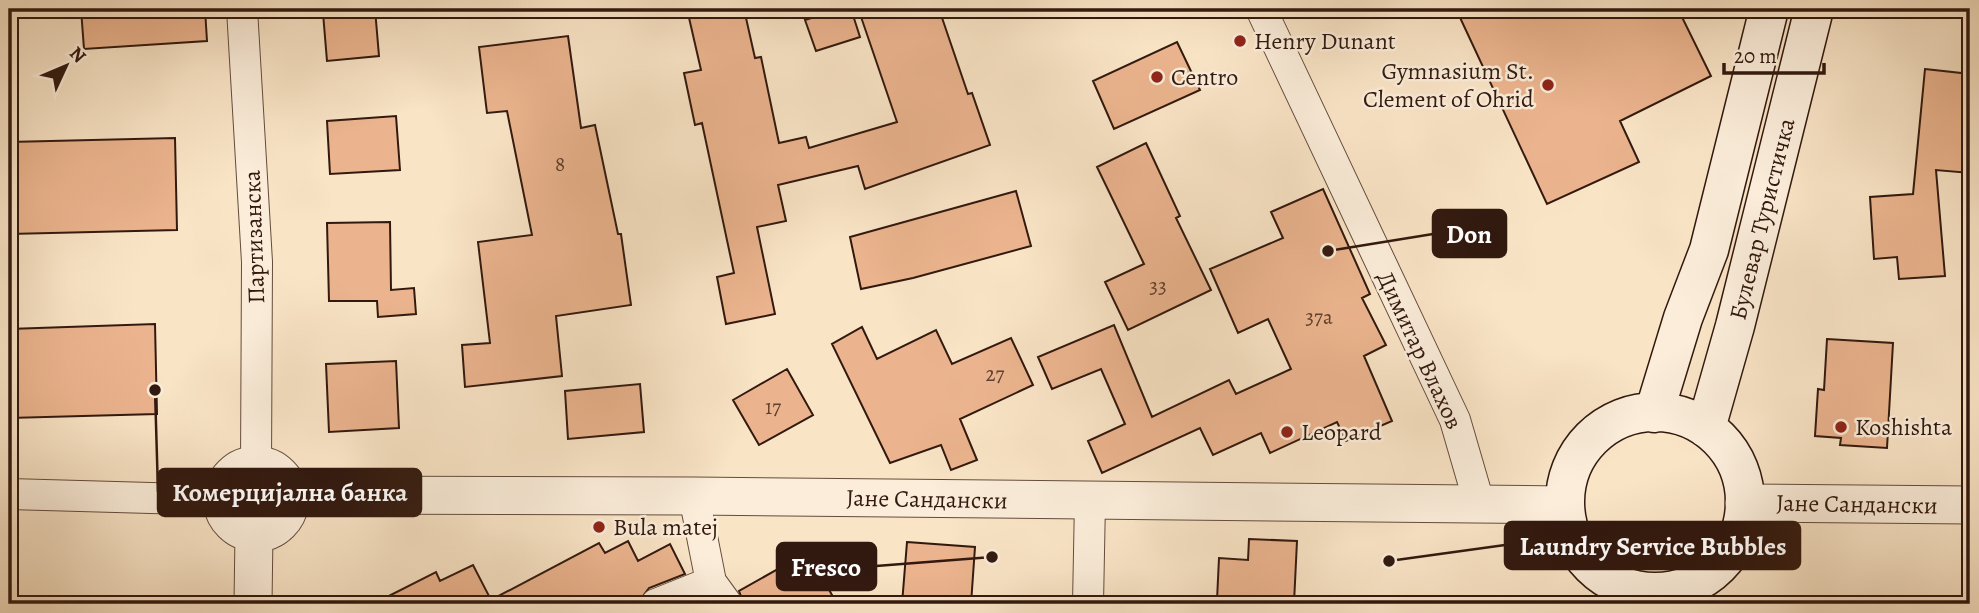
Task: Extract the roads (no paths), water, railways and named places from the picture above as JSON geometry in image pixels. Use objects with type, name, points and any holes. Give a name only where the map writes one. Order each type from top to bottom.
[{"type":"main road","name":"Булевар Туристичка","points":[[1654,413],[1683,318],[1709,250],[1769,9]]},
{"type":"main road","name":"Булевар Туристичка","points":[[1706,428],[1735,326],[1814,9]]},
{"type":"main road","points":[[1667,412],[1706,428],[1727,447],[1743,479],[1745,514],[1733,548],[1710,575],[1656,598],[1643,592],[1599,590],[1567,525],[1564,489],[1576,456],[1599,430],[1631,414],[1667,412]]},
{"type":"street","name":"Партизанска","points":[[242,9],[257,262],[256,465]]},
{"type":"street","name":"Димитар Влахов","points":[[1261,9],[1455,420],[1480,506]]},
{"type":"street","points":[[256,465],[266,467],[282,477],[290,495],[290,506],[281,523],[264,532],[254,533],[244,531],[228,518],[222,500],[229,480],[236,472],[256,465]]},
{"type":"street","points":[[9,494],[222,500]]},
{"type":"street","name":"Јане Сандански","points":[[290,495],[694,496],[1565,505]]},
{"type":"street","points":[[656,604],[719,593],[694,496]]},
{"type":"street","points":[[1088,604],[1090,501]]},
{"type":"street","name":"Јане Сандански","points":[[1744,503],[1970,505]]},
{"type":"street","points":[[253,604],[254,533]]},
{"type":"place","name":"Henry Dunant","points":[[1240,41]]},
{"type":"place","name":"Centro","points":[[1157,77]]},
{"type":"place","name":"Gymnasium St. Clement of Ohrid","points":[[1548,85]]},
{"type":"place","name":"Don","points":[[1328,251]]},
{"type":"place","name":"Комерцијална банка","points":[[155,390]]},
{"type":"place","name":"Koshishta","points":[[1841,427]]},
{"type":"place","name":"Leopard","points":[[1287,432]]},
{"type":"place","name":"Bula matej","points":[[599,527]]},
{"type":"place","name":"Fresco","points":[[992,557]]},
{"type":"place","name":"Laundry Service Bubbles","points":[[1389,561]]}]
